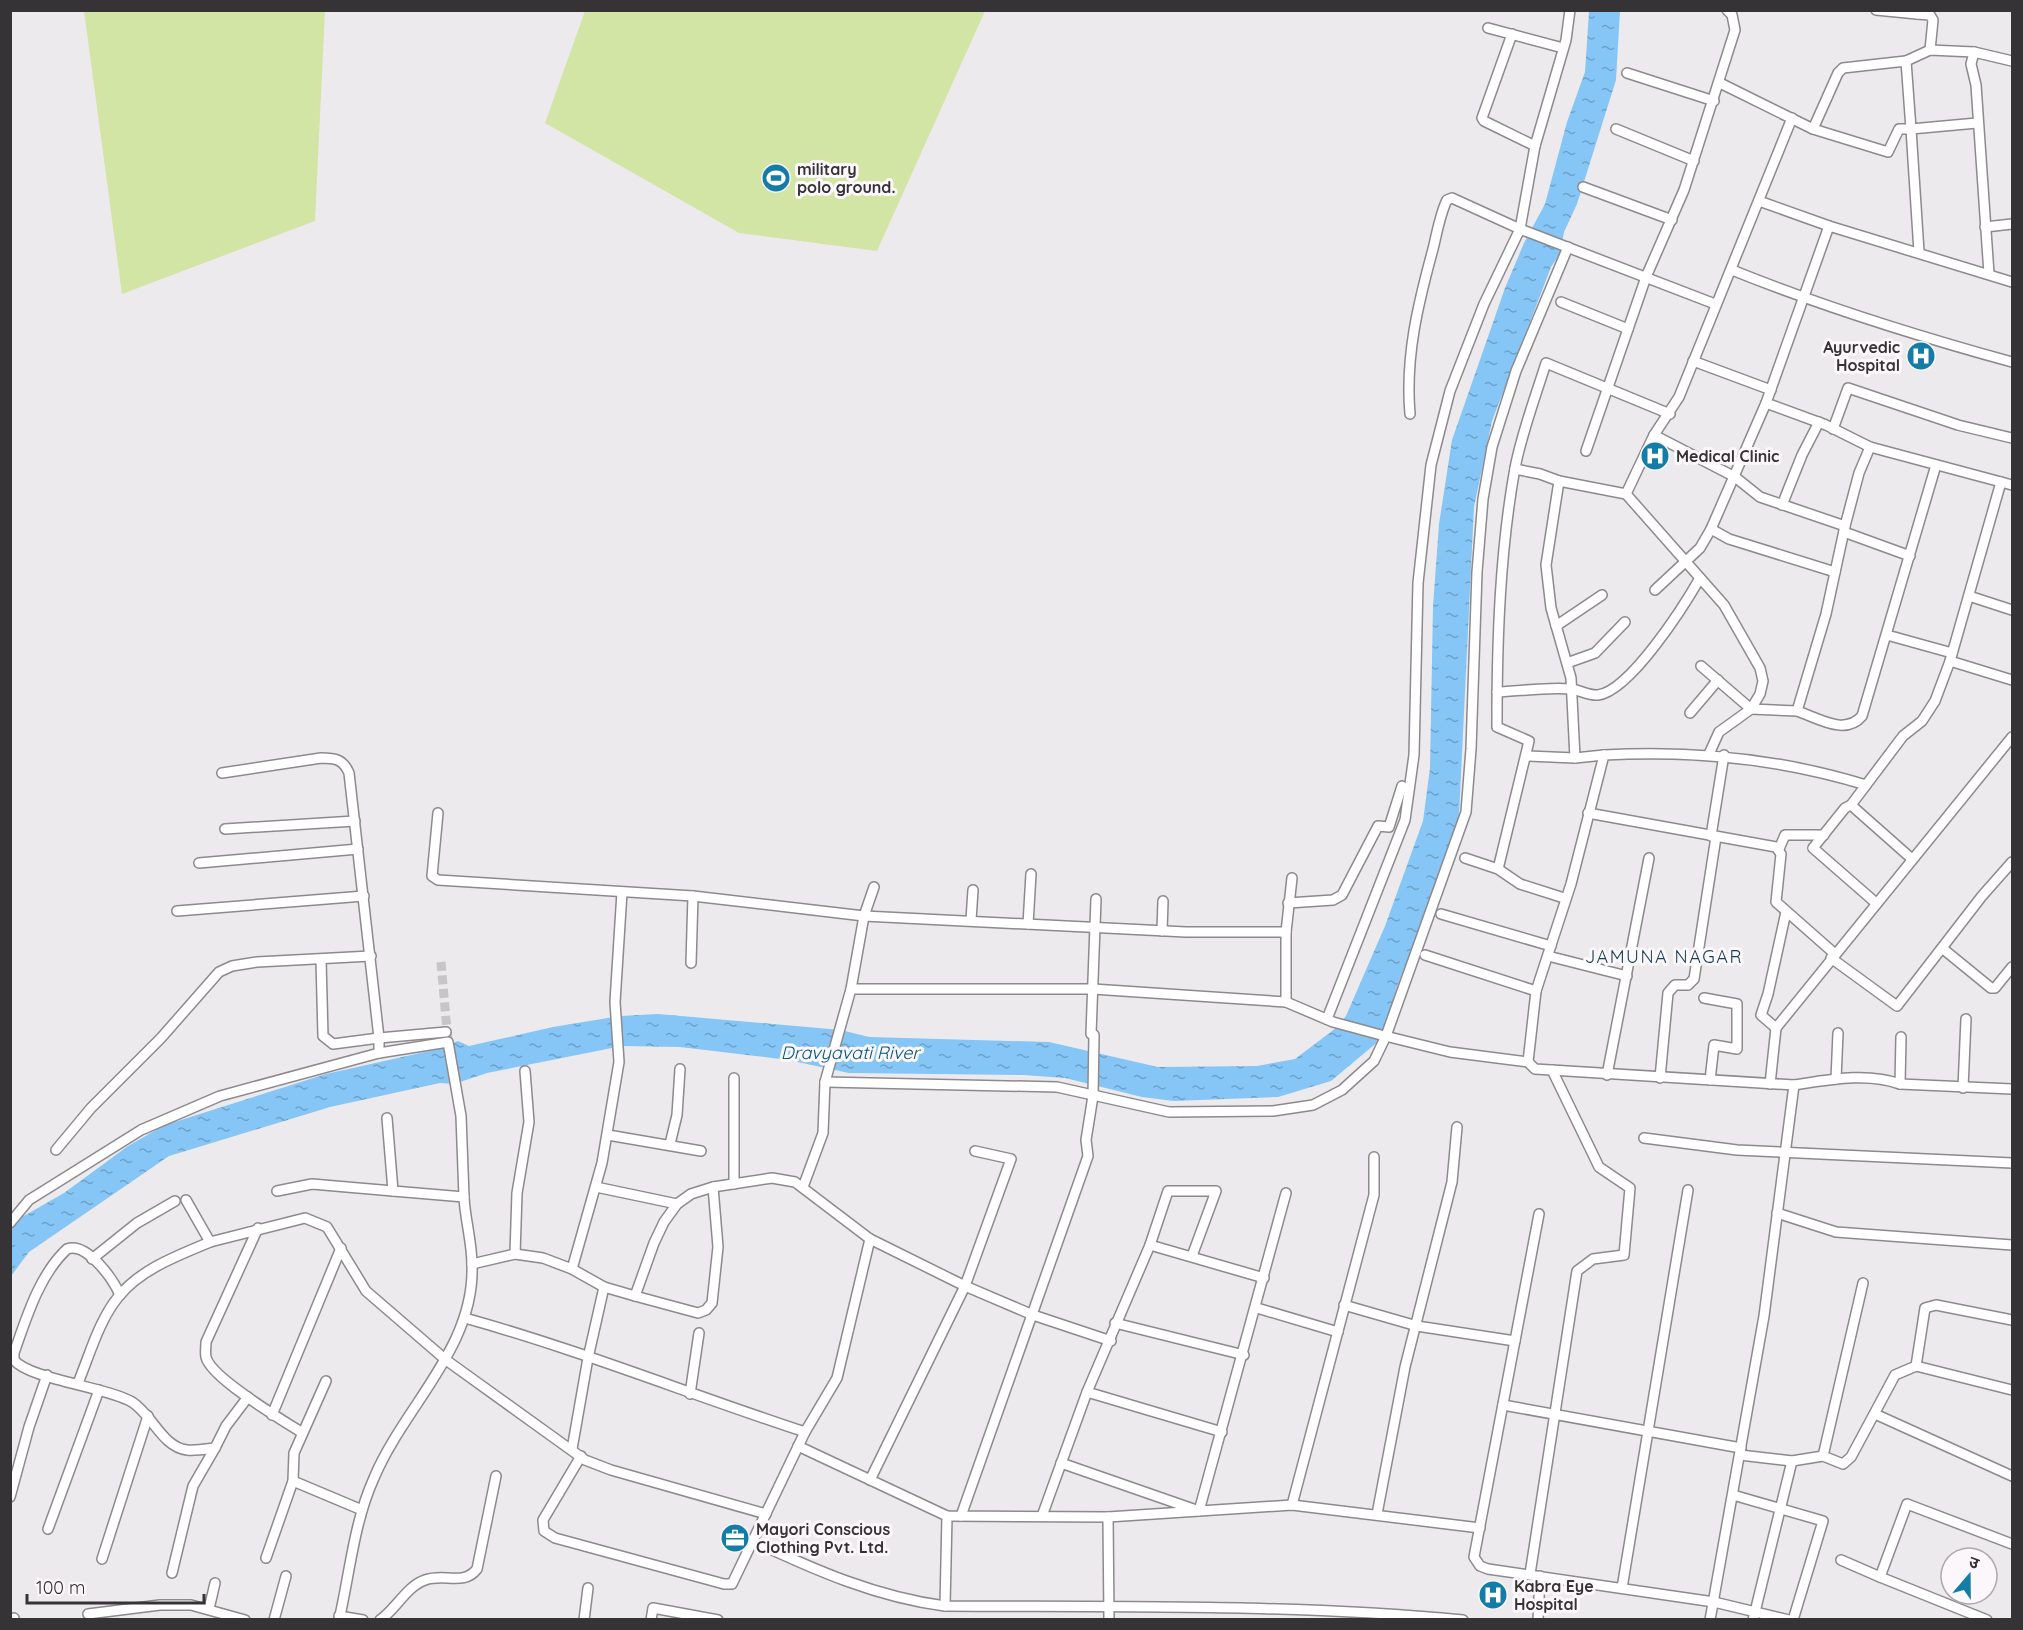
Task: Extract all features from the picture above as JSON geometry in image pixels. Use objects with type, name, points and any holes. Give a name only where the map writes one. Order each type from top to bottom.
[{"type":"street","points":[[1330,1021],[1404,820],[1414,755],[1418,584],[1431,465],[1450,391],[1484,304],[1520,229],[1535,146],[1563,48],[1570,10]]},
{"type":"street","points":[[1586,451],[1606,387],[1646,277],[1672,220],[1720,83],[1735,30],[1732,15],[1727,10]]},
{"type":"street","points":[[1876,10],[1930,15],[1933,20],[1930,50]]},
{"type":"street","points":[[1488,28],[1563,48]]},
{"type":"street","points":[[1512,34],[1482,118],[1484,122],[1535,146]]},
{"type":"street","points":[[1813,129],[1843,68],[1906,61],[1930,50],[1974,52],[2013,61]]},
{"type":"street","points":[[1974,52],[1971,64],[1976,85],[1989,274]]},
{"type":"street","points":[[1906,61],[1919,252]]},
{"type":"street","points":[[1627,73],[1714,101]]},
{"type":"street","points":[[1720,83],[1813,129],[1888,152],[1899,129],[1977,123]]},
{"type":"street","points":[[1626,494],[1654,435],[1670,414],[1715,304],[1732,270],[1792,118]]},
{"type":"street","points":[[1616,129],[1694,161]]},
{"type":"street","points":[[1583,187],[1672,220]]},
{"type":"street","points":[[1410,414],[1407,382],[1410,349],[1419,300],[1447,200],[1452,198],[1520,229],[1715,304]]},
{"type":"street","points":[[1759,201],[1829,226],[2013,282]]},
{"type":"street","points":[[1985,226],[2013,224]]},
{"type":"street","points":[[1655,590],[1700,548],[1711,529],[1766,403],[1829,226]]},
{"type":"street","points":[[825,1082],[1057,1087],[1169,1112],[1273,1111],[1304,1107],[1333,1096],[1374,1061],[1466,812],[1471,748],[1477,572],[1483,499],[1492,447],[1516,371],[1565,246]]},
{"type":"street","points":[[1732,270],[1802,298],[1905,332],[2013,362]]},
{"type":"street","points":[[1561,302],[1628,328]]},
{"type":"street","points":[[1693,361],[1771,390]]},
{"type":"street","points":[[1498,869],[1528,756],[1527,738],[1497,727],[1505,544],[1515,469],[1524,430],[1546,363],[1670,414]]},
{"type":"street","points":[[1833,429],[1848,388],[1958,425],[2013,438]]},
{"type":"street","points":[[1766,403],[1819,423],[1870,447],[2013,485]]},
{"type":"street","points":[[1782,505],[1798,464],[1819,423]]},
{"type":"street","points":[[1654,435],[1735,477],[1760,497],[1910,556]]},
{"type":"street","points":[[1797,711],[1835,572],[1858,473],[1870,447]]},
{"type":"street","points":[[1701,666],[1751,708],[1797,711],[1844,727],[1855,725],[1863,716],[1936,465]]},
{"type":"street","points":[[1515,469],[1559,481],[1626,494],[1724,604],[1760,668],[1763,681],[1760,694],[1751,708],[1719,732],[1710,754]]},
{"type":"street","points":[[1559,481],[1546,565],[1556,626],[1572,689],[1575,758]]},
{"type":"street","points":[[1876,903],[1813,849],[1845,808],[1851,805],[1903,736],[1922,721],[1935,701],[1951,657],[2001,482]]},
{"type":"street","points":[[1711,529],[1729,539],[1835,572]]},
{"type":"street","points":[[1497,692],[1572,689],[1596,696],[1609,692],[1638,665],[1664,635],[1700,578]]},
{"type":"street","points":[[1556,626],[1602,595]]},
{"type":"street","points":[[1969,596],[2013,610]]},
{"type":"street","points":[[1567,663],[1595,653],[1625,622]]},
{"type":"street","points":[[1887,635],[2013,680]]},
{"type":"street","points":[[1690,713],[1718,681]]},
{"type":"street","points":[[1770,1084],[1776,1028],[2013,737]]},
{"type":"street","points":[[1528,1062],[1536,991],[1564,898],[1571,884],[1604,755]]},
{"type":"street","points":[[1528,756],[1575,758],[1604,755],[1724,755],[1833,775],[1866,785]]},
{"type":"street","points":[[1660,1078],[1668,993],[1675,985],[1688,985],[1694,980],[1724,755]]},
{"type":"street","points":[[222,772],[321,758],[337,759],[345,764],[349,773],[364,896],[379,1053]]},
{"type":"street","points":[[1288,903],[1333,900],[1342,895],[1378,826],[1389,827],[1402,786]]},
{"type":"street","points":[[1851,805],[1912,859]]},
{"type":"street","points":[[438,813],[432,876],[438,880],[693,897],[864,916],[1162,931],[1286,933]]},
{"type":"street","points":[[1588,813],[1779,849]]},
{"type":"street","points":[[225,829],[355,820]]},
{"type":"street","points":[[1824,835],[1785,835],[1779,849],[1781,854],[1776,902],[1833,956],[1897,1006],[2013,862]]},
{"type":"street","points":[[199,863],[358,849]]},
{"type":"street","points":[[1465,858],[1498,869],[1520,884],[1564,898]]},
{"type":"street","points":[[1607,1075],[1650,858]]},
{"type":"street","points":[[1028,924],[1030,874]]},
{"type":"street","points":[[1286,1002],[1286,933],[1292,878]]},
{"type":"street","points":[[803,1187],[823,1133],[825,1082],[851,989],[864,916],[874,887]]},
{"type":"street","points":[[971,920],[973,890]]},
{"type":"street","points":[[572,1269],[596,1187],[608,1135],[619,1062],[615,991],[622,892]]},
{"type":"street","points":[[177,911],[364,896]]},
{"type":"street","points":[[690,963],[693,897]]},
{"type":"street","points":[[961,1516],[1088,1156],[1086,1140],[1093,1096],[1092,1035],[1096,898]]},
{"type":"street","points":[[1162,931],[1163,901]]},
{"type":"street","points":[[1776,1028],[1761,1015],[1768,994],[1786,912]]},
{"type":"street","points":[[1441,914],[1551,946]]},
{"type":"street","points":[[1942,948],[1991,988],[1995,988],[2013,967]]},
{"type":"street","points":[[1425,955],[1536,991]]},
{"type":"street","points":[[56,1150],[91,1108],[161,1038],[219,972],[232,966],[257,962],[371,956]]},
{"type":"street","points":[[1548,956],[1627,976]]},
{"type":"street","points":[[321,960],[323,1036],[326,1041],[342,1045],[379,1038],[447,1037]]},
{"type":"street","points":[[851,989],[1093,989],[1286,1002],[1330,1021],[1383,1036],[1450,1052],[1528,1062],[1535,1069],[1794,1085],[1836,1079],[1884,1078],[1900,1084],[2013,1089]]},
{"type":"street","points":[[1704,998],[1737,1004],[1737,1049],[1714,1045],[1710,1080]]},
{"type":"street","points":[[1963,1088],[1966,1019]]},
{"type":"street","points":[[1836,1079],[1838,1033]]},
{"type":"street","points":[[10,1223],[29,1200],[141,1130],[220,1096],[447,1037]]},
{"type":"street","points":[[363,1620],[339,1618],[362,1510],[374,1476],[446,1360],[465,1318],[472,1264],[464,1197],[458,1088],[447,1037]]},
{"type":"street","points":[[1900,1084],[1901,1037]]},
{"type":"street","points":[[670,1144],[677,1115],[680,1069]]},
{"type":"street","points":[[1538,1620],[1535,1575],[1577,1272],[1593,1259],[1623,1255],[1630,1188],[1599,1167],[1552,1070]]},
{"type":"street","points":[[515,1254],[517,1193],[529,1122],[525,1071]]},
{"type":"street","points":[[734,1078],[734,1184]]},
{"type":"street","points":[[1710,1620],[1764,1316],[1794,1085]]},
{"type":"street","points":[[387,1118],[393,1191]]},
{"type":"street","points":[[1377,1514],[1405,1367],[1452,1182],[1457,1127]]},
{"type":"street","points":[[608,1135],[701,1151]]},
{"type":"street","points":[[1644,1138],[1737,1150],[2013,1163]]},
{"type":"street","points":[[870,1480],[965,1286],[1011,1159],[975,1151]]},
{"type":"street","points":[[1292,1505],[1374,1195],[1374,1157]]},
{"type":"street","points":[[635,1296],[654,1243],[664,1222],[677,1204],[691,1194],[713,1187],[772,1178],[795,1182],[870,1239],[965,1286],[1033,1315],[1111,1341]]},
{"type":"street","points":[[277,1191],[312,1184],[464,1197]]},
{"type":"street","points":[[596,1187],[677,1204]]},
{"type":"street","points":[[472,1264],[515,1254],[543,1258],[572,1269],[604,1287],[698,1313],[706,1310],[712,1303],[718,1247],[713,1187]]},
{"type":"street","points":[[1622,1588],[1646,1430],[1688,1190]]},
{"type":"street","points":[[1042,1516],[1087,1392],[1111,1341],[1115,1323],[1150,1245],[1168,1191],[1215,1191],[1192,1256]]},
{"type":"street","points":[[1199,1511],[1257,1308],[1286,1193]]},
{"type":"street","points":[[92,1259],[137,1223],[175,1200]]},
{"type":"street","points":[[186,1200],[210,1242]]},
{"type":"street","points":[[1539,1214],[1474,1557],[1480,1566],[1714,1602],[1754,1615],[1791,1620],[1823,1521],[1733,1495]]},
{"type":"street","points":[[1777,1214],[1836,1232],[2013,1245]]},
{"type":"street","points":[[78,1383],[107,1314],[120,1295],[132,1283],[171,1258],[210,1242],[258,1228],[306,1218],[327,1227],[366,1292],[446,1360],[581,1456],[611,1470],[766,1514]]},
{"type":"street","points":[[258,1228],[206,1342],[206,1358],[217,1374],[272,1415],[301,1432]]},
{"type":"street","points":[[581,1456],[543,1520],[544,1531],[555,1538],[724,1584],[732,1584],[737,1578],[805,1432],[837,1378],[870,1239]]},
{"type":"street","points":[[1150,1245],[1264,1278]]},
{"type":"street","points":[[272,1415],[341,1248]]},
{"type":"street","points":[[120,1295],[114,1281],[92,1259],[80,1250],[67,1249],[43,1283],[14,1353],[14,1360],[19,1366],[132,1402],[148,1416],[172,1445],[186,1450],[215,1448]]},
{"type":"street","points":[[1823,1456],[1863,1283]]},
{"type":"street","points":[[572,1449],[588,1358],[604,1287]]},
{"type":"street","points":[[1344,1305],[1417,1326],[1515,1341]]},
{"type":"street","points":[[1916,1366],[1922,1314],[1929,1305],[2013,1320]]},
{"type":"street","points":[[1257,1308],[1338,1332]]},
{"type":"street","points":[[465,1318],[512,1331],[805,1432]]},
{"type":"street","points":[[1115,1323],[1244,1354]]},
{"type":"street","points":[[690,1394],[699,1333]]},
{"type":"street","points":[[1503,1405],[1646,1430],[1792,1461],[1823,1456],[1843,1464],[1849,1460],[1895,1375],[1916,1366],[2013,1390]]},
{"type":"street","points":[[10,1497],[28,1427],[46,1375]]},
{"type":"street","points":[[266,1558],[293,1482],[294,1453],[301,1432],[326,1381]]},
{"type":"street","points":[[48,1529],[99,1390]]},
{"type":"street","points":[[1087,1392],[1222,1431]]},
{"type":"street","points":[[172,1573],[193,1486],[226,1426],[248,1397]]},
{"type":"street","points":[[1875,1414],[2013,1476]]},
{"type":"street","points":[[102,1559],[148,1416]]},
{"type":"street","points":[[798,1446],[947,1516],[1108,1516],[1292,1505],[1480,1528]]},
{"type":"street","points":[[1754,1615],[1792,1461]]},
{"type":"street","points":[[1061,1463],[1199,1511]]},
{"type":"street","points":[[380,1620],[391,1613],[416,1584],[439,1577],[462,1579],[471,1576],[477,1569],[496,1476]]},
{"type":"street","points":[[293,1482],[362,1510]]},
{"type":"street","points":[[1880,1577],[1907,1504],[2013,1544]]},
{"type":"street","points":[[945,1606],[944,1560],[947,1516]]},
{"type":"street","points":[[1108,1516],[1107,1607],[1109,1620]]},
{"type":"street","points":[[753,1541],[819,1572],[867,1589],[914,1602],[945,1606],[1395,1613],[1463,1620]]},
{"type":"street","points":[[1841,1560],[1981,1618]]},
{"type":"street","points":[[274,1620],[286,1576]]},
{"type":"street","points":[[209,1609],[215,1583]]},
{"type":"street","points":[[584,1620],[588,1588]]},
{"type":"street","points":[[88,1614],[160,1605],[191,1605],[245,1620]]},
{"type":"street","points":[[651,1620],[653,1608],[718,1620]]},
{"type":"green space","name":"military polo ground.","points":[[585,10],[985,11],[877,251],[739,233],[545,123]]},
{"type":"green space","points":[[84,11],[325,11],[315,221],[122,294]]},
{"type":"water","name":"Dravyavati River","points":[[1589,11],[1620,11],[1616,80],[1577,204],[1564,232],[1560,254],[1551,267],[1492,421],[1474,507],[1459,816],[1448,858],[1398,984],[1380,1040],[1331,1081],[1278,1097],[1174,1101],[1142,1097],[1065,1078],[1023,1075],[849,1073],[788,1060],[680,1047],[622,1046],[487,1073],[454,1084],[440,1083],[330,1107],[169,1156],[29,1252],[11,1276],[11,1229],[22,1217],[64,1193],[128,1146],[165,1125],[326,1074],[438,1049],[458,1041],[469,1046],[553,1027],[620,1016],[658,1014],[841,1030],[869,1037],[1049,1042],[1158,1067],[1257,1066],[1295,1059],[1336,1028],[1346,1016],[1385,926],[1423,821],[1430,768],[1433,606],[1439,524],[1452,440],[1505,288],[1524,243],[1545,204],[1567,122],[1585,72]]},
{"type":"tunnel","points":[[441,962],[448,1042]]},
{"type":"place","name":"military polo ground.","points":[[776,178]]},
{"type":"place","name":"Ayurvedic Hospital","points":[[1921,356]]},
{"type":"place","name":"Medical Clinic","points":[[1655,456]]},
{"type":"place","name":"Mayori Conscious Clothing Pvt. Ltd.","points":[[735,1538]]},
{"type":"place","name":"Kabra Eye Hospital","points":[[1493,1595]]},
{"type":"district","name":"JAMUNA NAGAR","points":[[1664,956]]}]
